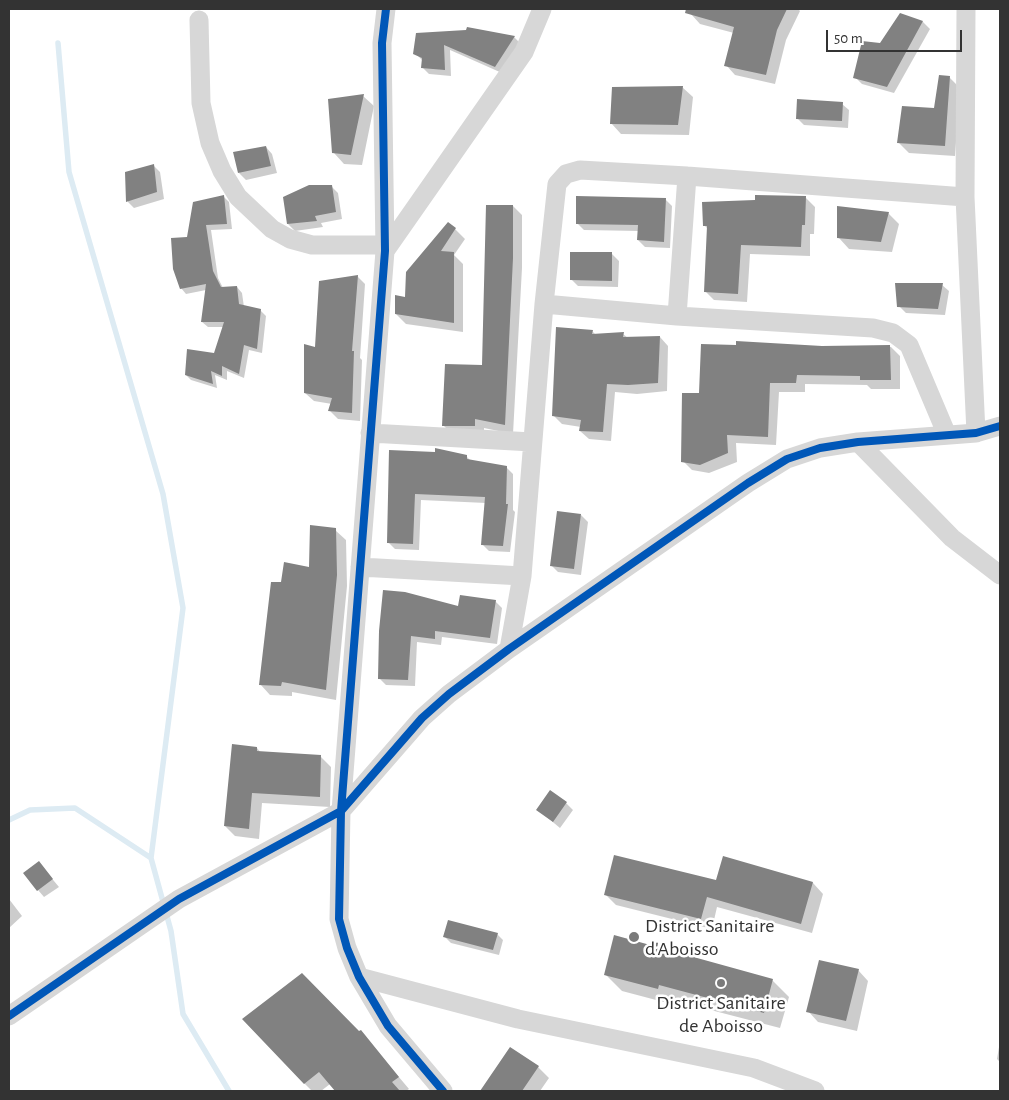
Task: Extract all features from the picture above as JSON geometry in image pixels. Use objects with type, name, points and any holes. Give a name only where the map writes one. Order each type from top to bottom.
[{"type":"street","points":[[386,9],[382,43],[384,248],[340,811],[339,919],[347,948],[359,977],[388,1026],[443,1091]]},
{"type":"street","points":[[384,248],[524,52],[542,9]]},
{"type":"street","points":[[966,9],[965,197],[976,433]]},
{"type":"street","points":[[199,20],[201,103],[210,143],[222,171],[238,197],[272,229],[290,239],[312,245],[384,248]]},
{"type":"street","points":[[509,649],[522,576],[544,304],[557,184],[566,174],[580,170],[687,176],[965,197]]},
{"type":"street","points":[[677,316],[687,176]]},
{"type":"street","points":[[544,304],[677,316],[873,328],[893,333],[909,345],[947,435]]},
{"type":"street","points":[[9,1016],[179,900],[340,811],[422,718],[448,694],[509,649],[748,483],[787,459],[820,448],[858,442],[976,433],[1000,426]]},
{"type":"street","points":[[370,433],[532,442]]},
{"type":"street","points":[[858,442],[952,538],[1000,575]]},
{"type":"street","points":[[360,566],[522,576]]},
{"type":"street","points":[[359,977],[518,1019],[754,1068],[816,1091]]},
{"type":"building","points":[[686,9],[787,9],[777,30],[766,75],[724,66],[734,27],[685,13]]},
{"type":"building","points":[[900,13],[923,21],[887,87],[853,78],[862,41],[880,43]]},
{"type":"building","points":[[467,27],[515,36],[495,67],[444,45],[445,70],[421,68],[422,58],[413,54],[416,33],[466,30]]},
{"type":"building","points":[[939,75],[950,76],[945,146],[897,143],[902,106],[934,108]]},
{"type":"building","points":[[683,86],[678,125],[610,124],[612,87]]},
{"type":"building","points":[[364,94],[351,155],[332,153],[328,99]]},
{"type":"building","points":[[797,99],[843,102],[842,121],[796,119]]},
{"type":"building","points":[[266,146],[271,166],[238,173],[233,152]]},
{"type":"building","points":[[154,164],[157,192],[126,202],[125,172]]},
{"type":"building","points":[[309,185],[332,185],[336,212],[315,216],[317,221],[287,224],[283,197]]},
{"type":"building","points":[[224,195],[227,224],[206,225],[213,271],[221,287],[237,286],[239,304],[261,309],[257,349],[244,345],[239,374],[222,366],[222,376],[211,371],[213,384],[185,375],[187,349],[214,353],[224,322],[201,322],[206,284],[180,289],[173,269],[171,238],[187,237],[193,202]]},
{"type":"building","points":[[755,195],[806,196],[805,225],[802,225],[801,247],[741,245],[738,294],[704,292],[707,226],[703,226],[702,202],[755,200]]},
{"type":"building","points":[[576,196],[666,198],[664,242],[637,240],[638,225],[576,224]]},
{"type":"building","points":[[486,205],[513,205],[513,258],[505,425],[475,419],[475,426],[442,426],[445,364],[482,365]]},
{"type":"building","points":[[837,206],[889,212],[881,242],[837,238]]},
{"type":"building","points":[[448,222],[456,228],[441,251],[454,252],[454,323],[395,314],[395,295],[405,297],[406,272]]},
{"type":"building","points":[[570,252],[612,252],[612,281],[570,280]]},
{"type":"building","points":[[358,275],[352,351],[354,351],[352,413],[328,411],[332,398],[304,393],[304,344],[315,347],[319,281]]},
{"type":"building","points":[[895,283],[943,283],[938,309],[897,307]]},
{"type":"building","points":[[556,327],[593,330],[592,334],[624,332],[623,337],[660,336],[658,383],[607,384],[603,432],[579,431],[581,420],[552,416]]},
{"type":"building","points":[[736,341],[822,346],[890,345],[891,380],[860,380],[860,376],[797,375],[796,383],[770,383],[768,437],[727,435],[728,453],[700,465],[681,462],[682,393],[699,393],[701,344],[736,345]]},
{"type":"building","points":[[435,448],[467,455],[467,459],[507,466],[506,504],[508,504],[503,546],[481,545],[485,497],[415,494],[413,544],[387,543],[389,450],[435,452]]},
{"type":"building","points":[[557,511],[581,514],[574,569],[550,566]]},
{"type":"building","points":[[310,525],[336,528],[337,575],[326,690],[282,682],[281,686],[259,685],[271,582],[281,582],[284,562],[309,567]]},
{"type":"building","points":[[383,590],[405,592],[458,606],[460,595],[496,600],[490,638],[435,631],[435,639],[411,636],[408,680],[378,679],[379,631]]},
{"type":"building","points":[[232,744],[257,747],[257,751],[321,755],[320,797],[252,793],[249,829],[224,826]]},
{"type":"building","points":[[550,790],[567,802],[553,822],[536,810]]},
{"type":"building","points":[[614,855],[716,880],[723,856],[813,882],[801,924],[707,897],[701,919],[604,895]]},
{"type":"building","points":[[39,861],[53,879],[37,891],[23,873]]},
{"type":"building","points":[[448,920],[498,933],[493,950],[443,937]]},
{"type":"building","points":[[614,935],[773,979],[764,1013],[659,985],[658,989],[604,975]]},
{"type":"building","points":[[819,960],[859,969],[846,1021],[806,1012]]},
{"type":"building","points":[[302,973],[359,1031],[361,1030],[399,1077],[392,1082],[400,1091],[335,1091],[319,1072],[304,1084],[242,1019]]},
{"type":"building","points":[[510,1047],[539,1066],[522,1091],[480,1091]]},
{"type":"waterway","points":[[58,43],[69,172],[163,494],[183,608],[151,858],[171,931],[183,1014],[229,1091]]},
{"type":"waterway","points":[[9,820],[30,810],[75,808],[151,858]]},
{"type":"cycle path","points":[[386,9],[382,43],[385,251],[341,811],[339,919],[347,948],[359,977],[388,1026],[443,1091]]},
{"type":"cycle path","points":[[9,1016],[179,899],[341,811],[422,718],[449,694],[509,649],[748,483],[787,459],[820,448],[858,442],[976,433],[1000,426]]},
{"type":"place","name":"District Sanitaire d'Aboisso","points":[[634,937]]},
{"type":"place","name":"District Sanitaire de Aboisso","points":[[721,983]]}]
